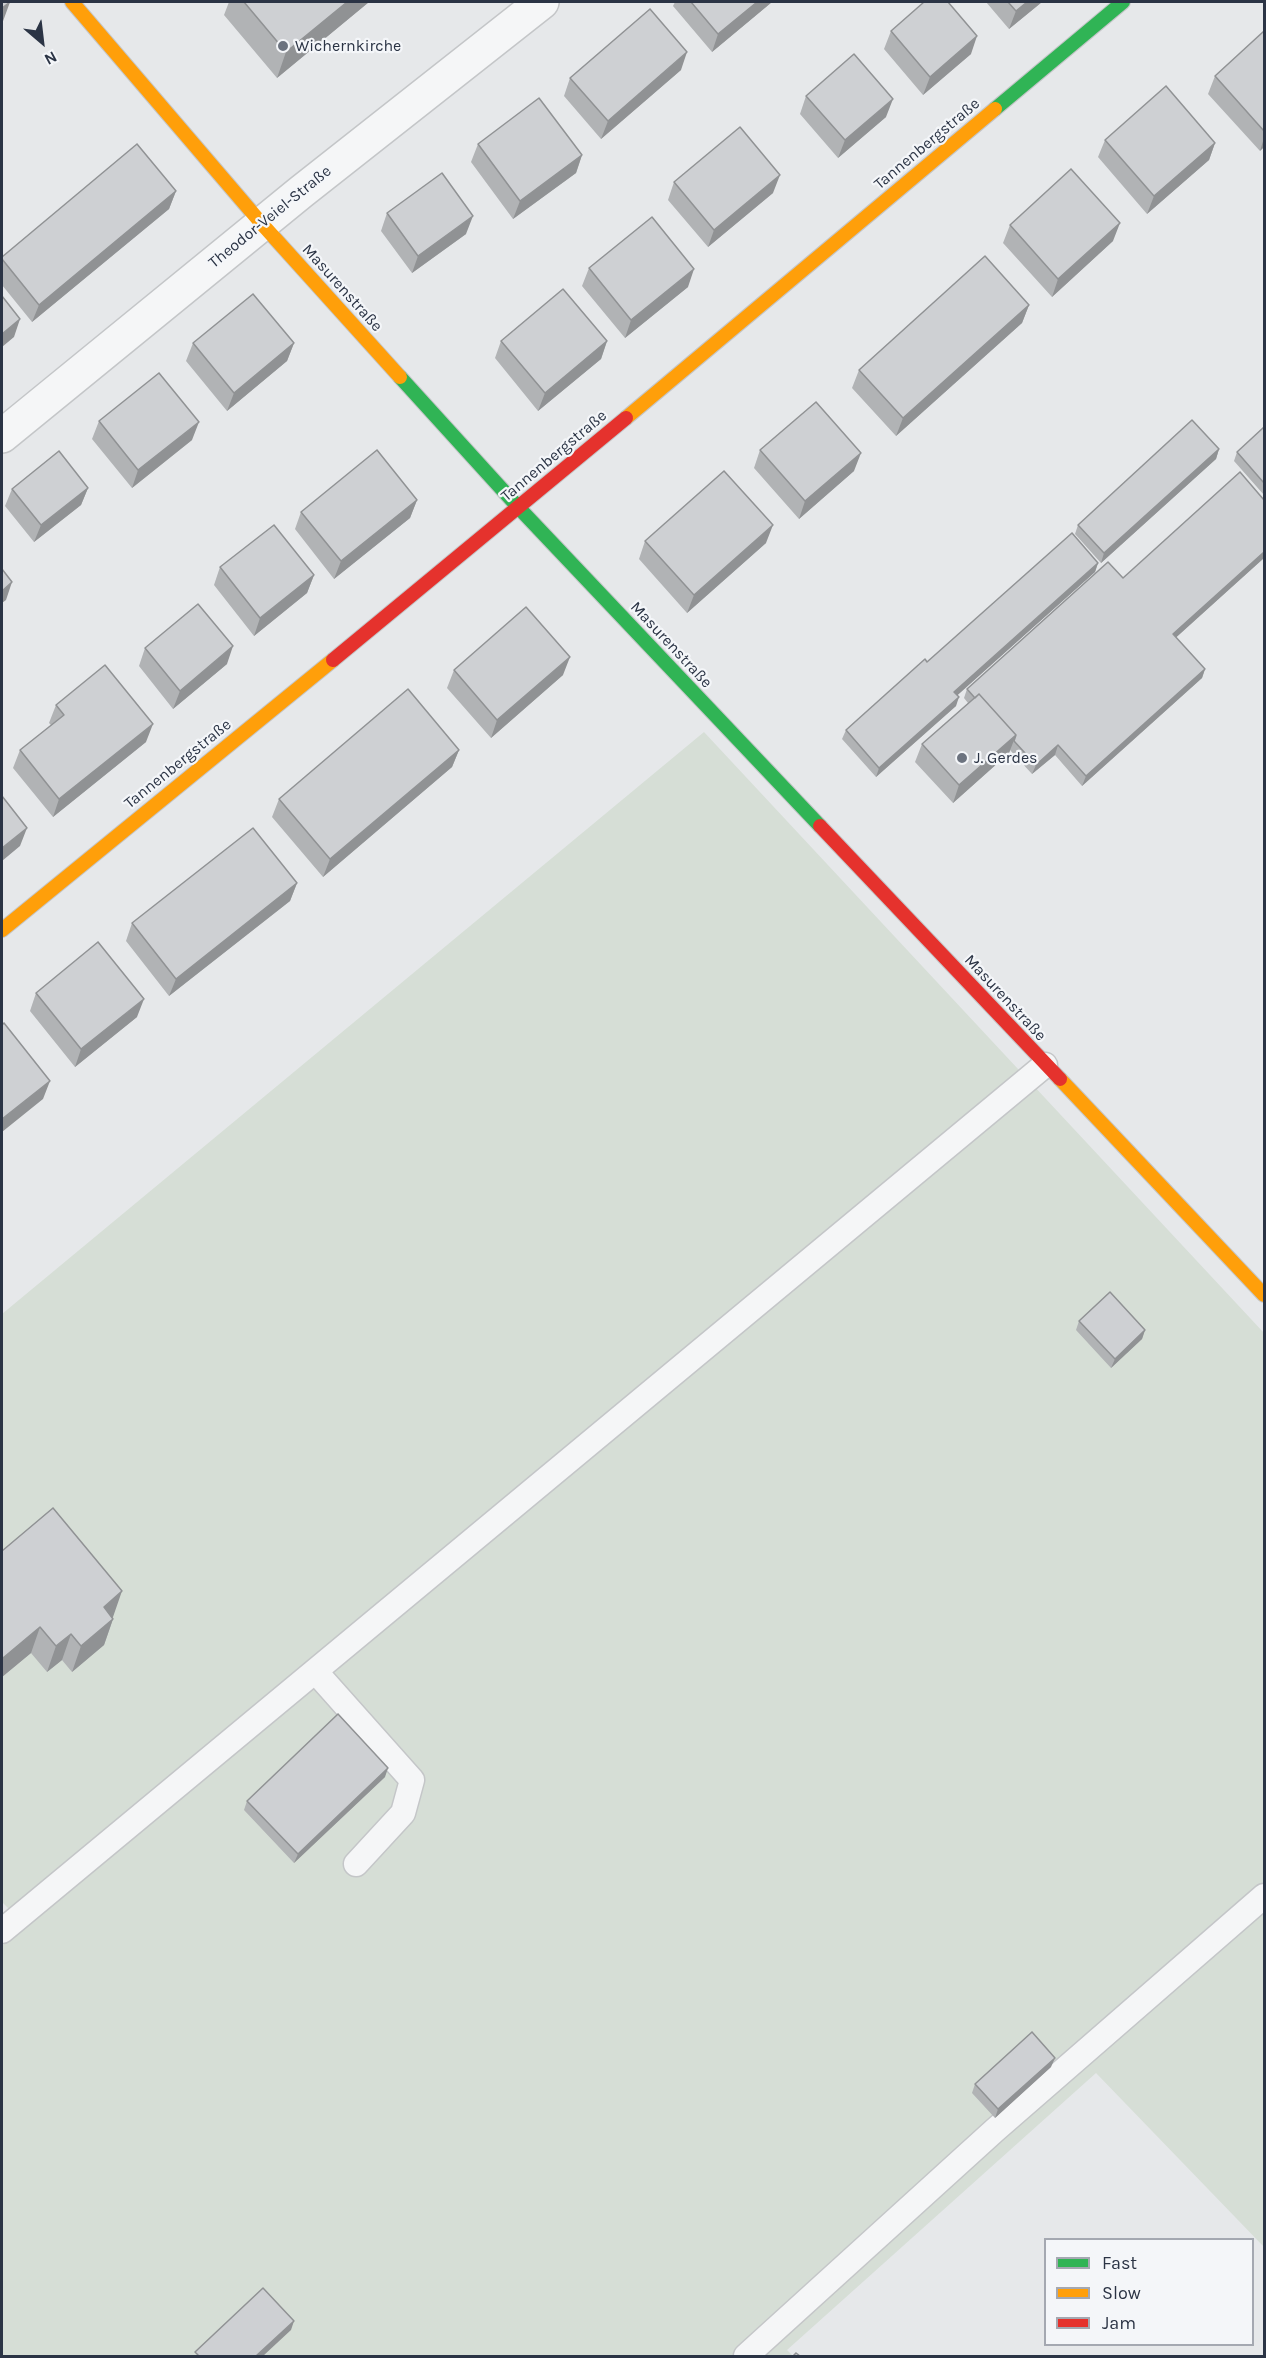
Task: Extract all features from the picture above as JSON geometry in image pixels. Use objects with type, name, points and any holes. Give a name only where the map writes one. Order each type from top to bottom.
[{"type":"street","name":"Masurenstraße","points":[[72,2],[262,224],[519,508],[1264,1295]]},
{"type":"street","name":"Theodor-Veiel-Straße","points":[[2,436],[262,224],[542,2]]},
{"type":"street","name":"Tannenbergstraße","points":[[2,930],[519,508],[1123,2]]},
{"type":"lane","points":[[2,1931],[1046,1065]]},
{"type":"lane","points":[[315,1671],[412,1780],[403,1813],[356,1864]]},
{"type":"lane","points":[[746,2356],[995,2130],[1264,1896]]},
{"type":"shaded area","points":[[704,732],[1264,1333],[1264,2247],[1096,2073],[787,2350],[793,2356],[2,2356],[2,1946],[26,1926],[2,1902],[2,1314]]},
{"type":"building","points":[[2,2],[10,2],[2,8]]},
{"type":"building","points":[[244,2],[347,2],[286,52]]},
{"type":"building","points":[[691,2],[757,2],[718,34]]},
{"type":"building","points":[[924,2],[948,2],[977,36],[930,77],[891,31]]},
{"type":"building","points":[[1008,2],[1027,2],[1016,11]]},
{"type":"building","points":[[650,9],[687,52],[608,121],[570,78]]},
{"type":"building","points":[[1264,31],[1264,131],[1215,76]]},
{"type":"building","points":[[854,54],[893,99],[845,140],[806,96]]},
{"type":"building","points":[[1166,86],[1215,143],[1154,196],[1105,140]]},
{"type":"building","points":[[539,98],[582,155],[520,201],[478,144]]},
{"type":"building","points":[[740,127],[780,175],[714,230],[674,182]]},
{"type":"building","points":[[137,144],[176,191],[39,305],[2,257]]},
{"type":"building","points":[[1071,169],[1120,223],[1058,279],[1010,225]]},
{"type":"building","points":[[442,173],[473,216],[418,256],[387,213]]},
{"type":"building","points":[[652,217],[694,269],[631,320],[589,268]]},
{"type":"building","points":[[985,256],[1029,305],[903,418],[859,370]]},
{"type":"building","points":[[563,289],[607,341],[545,393],[501,341]]},
{"type":"building","points":[[253,294],[294,343],[234,393],[193,343]]},
{"type":"building","points":[[2,296],[20,319],[2,334]]},
{"type":"building","points":[[159,373],[199,422],[138,470],[99,421]]},
{"type":"building","points":[[816,402],[861,453],[805,501],[760,450]]},
{"type":"building","points":[[1192,420],[1219,449],[1104,553],[1078,525]]},
{"type":"building","points":[[1264,427],[1264,483],[1237,452]]},
{"type":"building","points":[[377,450],[417,500],[341,561],[301,512]]},
{"type":"building","points":[[59,451],[88,488],[41,525],[12,489]]},
{"type":"building","points":[[724,471],[773,525],[694,595],[645,541]]},
{"type":"building","points":[[1240,472],[1264,500],[1264,552],[1173,634],[1205,669],[1086,776],[1058,745],[1036,765],[1014,741],[1016,735],[979,694],[975,698],[967,689],[1108,562],[1123,578]]},
{"type":"building","points":[[274,525],[314,575],[260,618],[220,567]]},
{"type":"building","points":[[1072,533],[1098,563],[954,692],[959,697],[879,768],[846,730],[925,659],[927,662]]},
{"type":"building","points":[[2,569],[12,582],[2,591]]},
{"type":"building","points":[[198,604],[233,646],[180,691],[145,648]]},
{"type":"building","points":[[526,607],[570,657],[497,720],[454,670]]},
{"type":"building","points":[[105,665],[153,724],[59,799],[20,750],[64,715],[56,705]]},
{"type":"building","points":[[408,689],[459,750],[330,859],[279,799]]},
{"type":"building","name":"J. Gerdes","points":[[979,694],[1016,735],[959,785],[922,744]]},
{"type":"building","points":[[2,796],[27,828],[2,848]]},
{"type":"building","points":[[253,828],[297,883],[176,979],[132,923]]},
{"type":"building","points":[[98,942],[144,999],[81,1049],[36,993]]},
{"type":"building","points":[[4,1023],[50,1081],[2,1119],[2,1025]]},
{"type":"building","points":[[1110,1292],[1145,1330],[1115,1359],[1079,1321]]},
{"type":"building","points":[[53,1508],[122,1591],[104,1607],[113,1619],[81,1646],[71,1634],[56,1646],[40,1627],[3,1658],[2,1551]]},
{"type":"building","points":[[338,1714],[388,1768],[298,1854],[247,1801]]},
{"type":"building","points":[[1032,2032],[1055,2058],[998,2109],[975,2084]]},
{"type":"building","points":[[263,2288],[294,2321],[256,2356],[199,2356],[195,2352]]},
{"type":"traffic: fast","points":[[995,109],[1123,2]]},
{"type":"traffic: fast","points":[[400,377],[519,508],[820,826]]},
{"type":"traffic: slow","points":[[72,2],[262,224],[400,377]]},
{"type":"traffic: slow","points":[[626,418],[995,109]]},
{"type":"traffic: slow","points":[[2,930],[333,660]]},
{"type":"traffic: slow","points":[[1060,1079],[1264,1295]]},
{"type":"traffic: jam","points":[[333,660],[626,418]]},
{"type":"traffic: jam","points":[[820,826],[1060,1079]]},
{"type":"place","name":"Wichernkirche","points":[[283,46]]},
{"type":"place","name":"J. Gerdes","points":[[962,758]]}]
